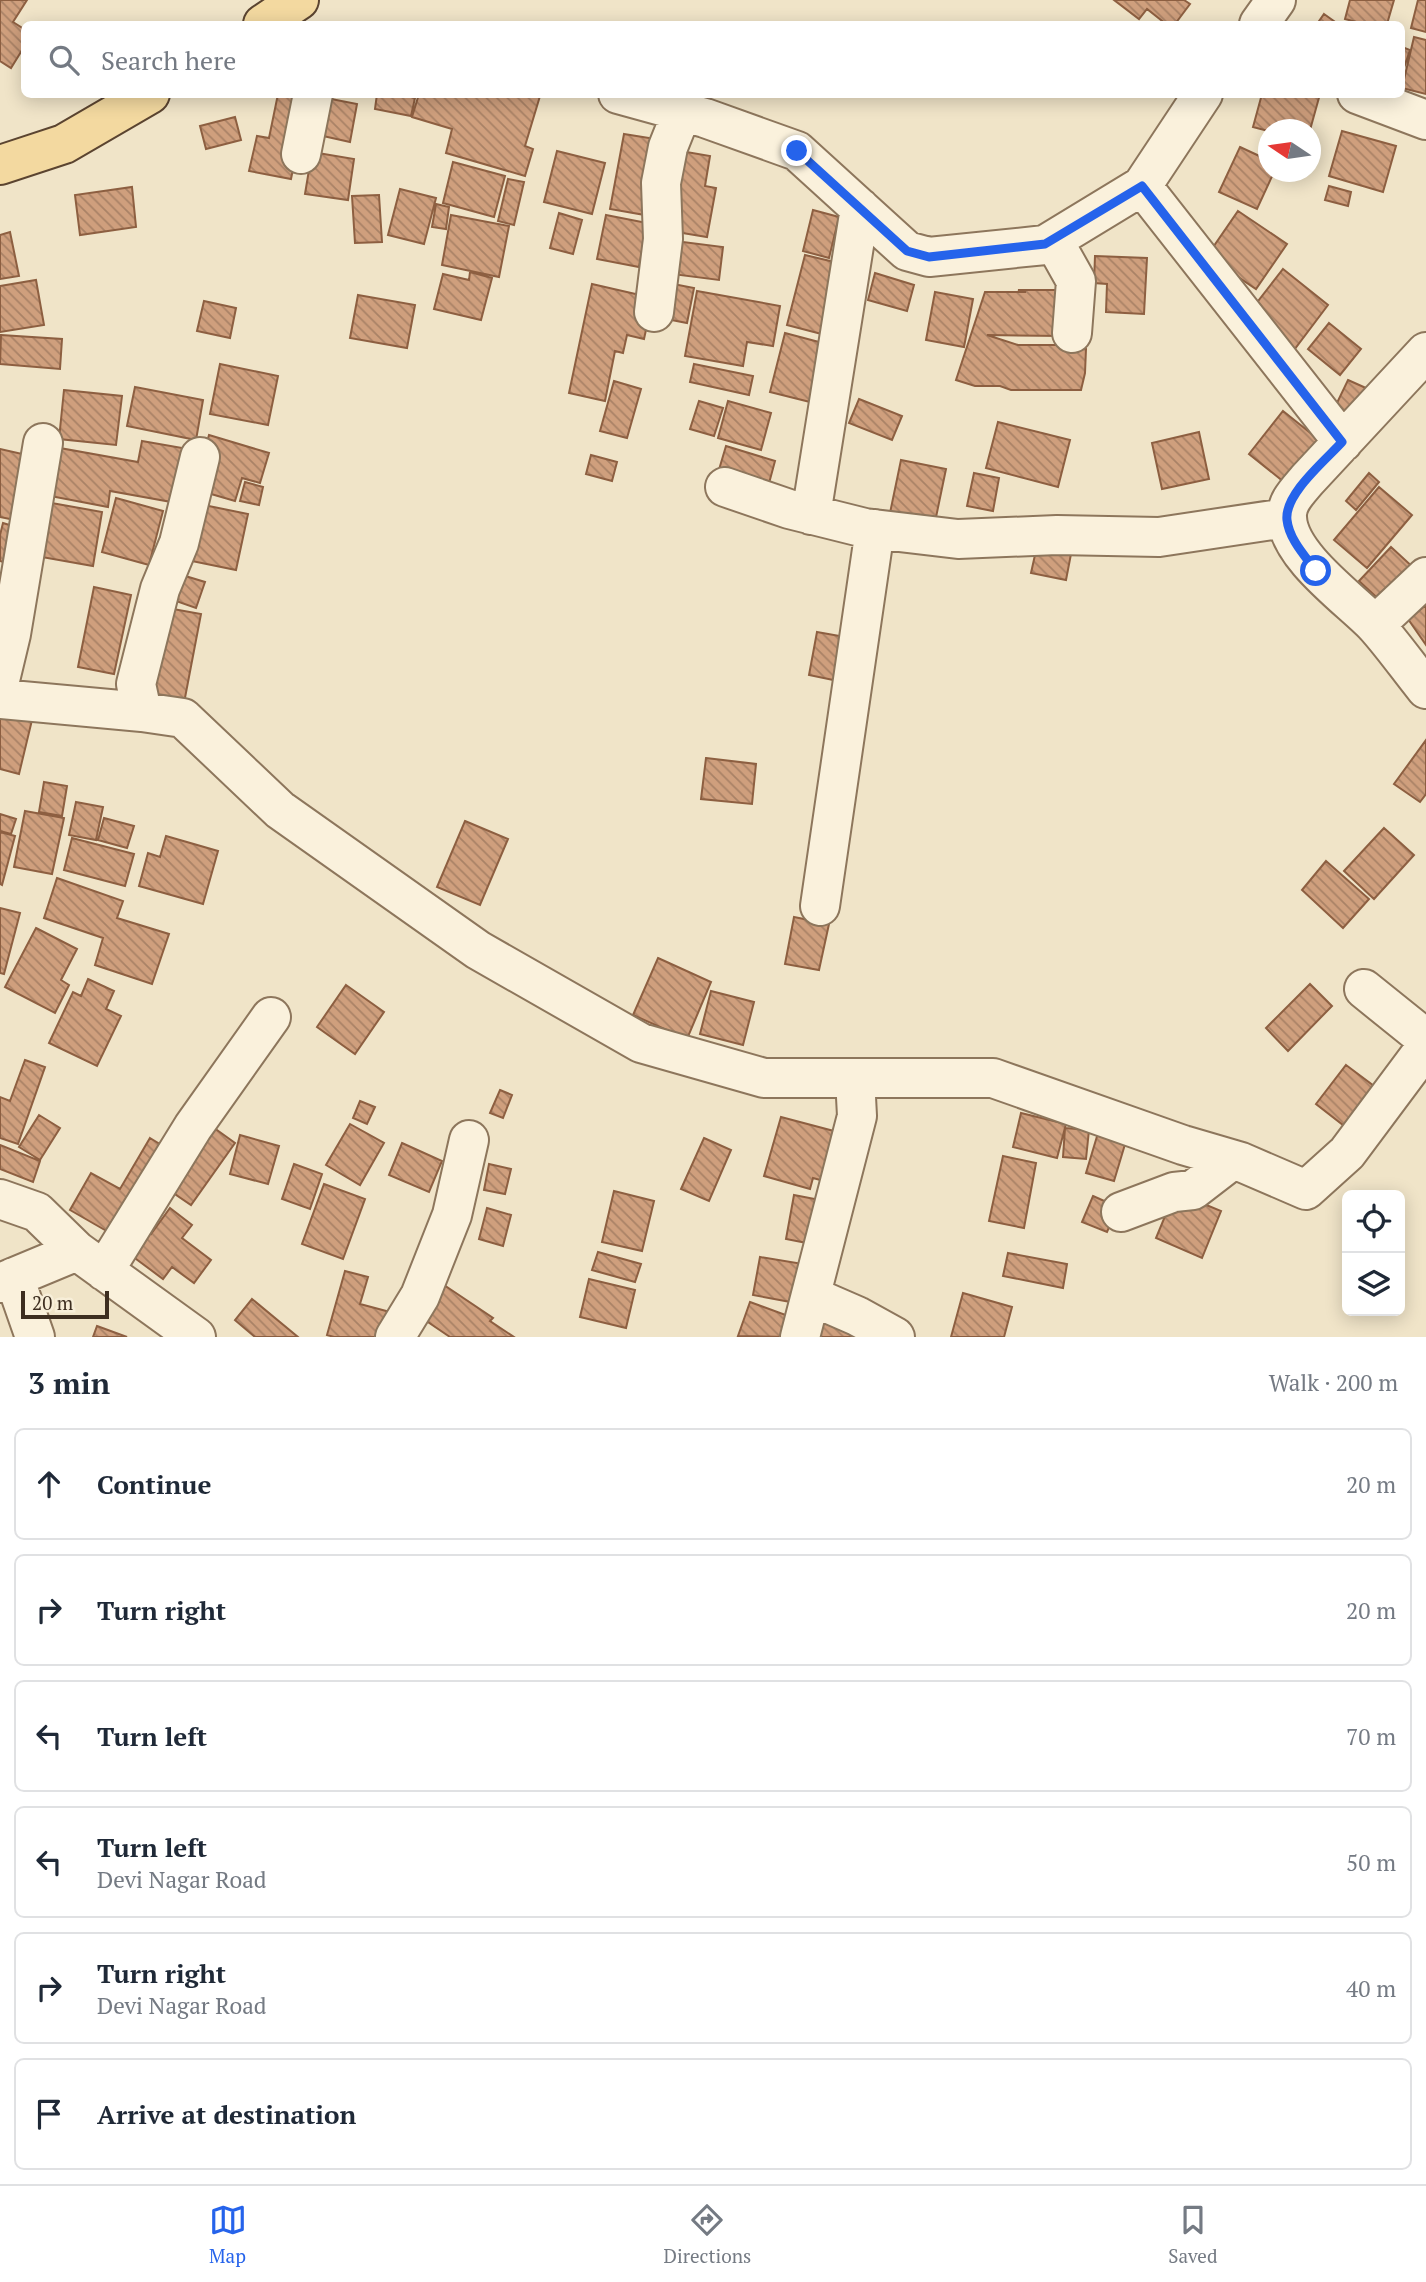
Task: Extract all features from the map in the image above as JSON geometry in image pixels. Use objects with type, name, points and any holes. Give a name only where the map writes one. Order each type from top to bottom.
[{"type":"main road","points":[[268,21],[299,0]]},
{"type":"main road","points":[[0,165],[64,144],[143,98]]},
{"type":"street","points":[[1261,21],[1276,0]]},
{"type":"street","points":[[301,154],[312,98]]},
{"type":"street","points":[[632,98],[797,151],[907,251],[929,257],[1045,244],[1053,240],[1142,186],[1200,98]]},
{"type":"street","points":[[1368,98],[1426,120]]},
{"type":"street","points":[[654,312],[663,239],[661,183],[668,147],[682,112]]},
{"type":"street","points":[[1142,186],[1342,442]]},
{"type":"street","points":[[811,515],[860,208]]},
{"type":"street","points":[[1053,240],[1076,281],[1072,333]]},
{"type":"street","points":[[1426,352],[1291,499],[1286,518],[1296,542],[1316,571],[1374,625],[1426,689]]},
{"type":"street","points":[[0,681],[11,634],[43,443]]},
{"type":"street","points":[[142,712],[136,684],[160,589],[179,543],[200,457]]},
{"type":"street","points":[[725,487],[811,515],[875,529],[958,539],[1057,535],[1159,537],[1286,518]]},
{"type":"street","points":[[820,906],[875,529]]},
{"type":"street","points":[[1374,625],[1426,577]]},
{"type":"street","points":[[0,699],[142,712],[183,719],[291,818],[478,950],[641,1043],[764,1078],[993,1078],[1232,1160],[1306,1191],[1347,1153],[1426,1047]]},
{"type":"street","points":[[1364,989],[1426,1039]]},
{"type":"street","points":[[35,1337],[7,1280],[90,1261],[193,1127],[271,1017]]},
{"type":"street","points":[[800,1337],[858,1116],[855,1078]]},
{"type":"street","points":[[395,1337],[420,1296],[452,1215],[469,1140]]},
{"type":"street","points":[[1121,1212],[1174,1192],[1193,1190],[1232,1160]]},
{"type":"street","points":[[0,1199],[37,1212],[90,1261],[196,1337]]},
{"type":"street","points":[[811,1296],[857,1316],[895,1337]]},
{"type":"building","points":[[0,0],[27,0],[13,22],[21,27],[21,52],[11,68],[0,61]]},
{"type":"building","points":[[1114,0],[1184,0],[1190,4],[1177,21],[1162,21],[1147,9],[1139,19]]},
{"type":"building","points":[[1350,0],[1394,0],[1388,21],[1345,19]]},
{"type":"building","points":[[1418,0],[1426,0],[1426,32],[1411,28]]},
{"type":"building","points":[[1324,14],[1334,21],[1319,21]]},
{"type":"building","points":[[1414,37],[1426,40],[1426,94],[1405,89],[1405,75]]},
{"type":"building","points":[[1405,48],[1410,50],[1405,65]]},
{"type":"building","points":[[277,98],[308,98],[291,179],[249,171],[257,136],[269,138]]},
{"type":"building","points":[[321,98],[357,104],[350,142],[314,134]]},
{"type":"building","points":[[376,98],[415,98],[411,116],[375,109]]},
{"type":"building","points":[[418,98],[539,98],[525,146],[533,149],[525,176],[446,153],[452,129],[412,117]]},
{"type":"building","points":[[1261,98],[1319,98],[1313,119],[1258,119],[1258,128],[1253,127]]},
{"type":"building","points":[[235,117],[241,140],[206,149],[200,126]]},
{"type":"building","points":[[1342,131],[1396,146],[1383,192],[1329,176]]},
{"type":"building","points":[[624,134],[668,141],[645,215],[610,209]]},
{"type":"building","points":[[1240,147],[1258,155],[1258,182],[1269,182],[1257,209],[1219,192]]},
{"type":"building","points":[[669,149],[710,156],[705,186],[716,188],[707,237],[670,231]]},
{"type":"building","points":[[557,151],[605,163],[592,214],[544,202]]},
{"type":"building","points":[[312,152],[354,159],[348,200],[305,194]]},
{"type":"building","points":[[453,162],[505,176],[494,217],[443,203]]},
{"type":"building","points":[[508,179],[524,182],[514,225],[498,221]]},
{"type":"building","points":[[1329,186],[1351,192],[1348,206],[1325,200]]},
{"type":"building","points":[[132,187],[136,227],[80,235],[75,195]]},
{"type":"building","points":[[400,189],[436,198],[424,244],[388,235]]},
{"type":"building","points":[[379,195],[382,242],[355,243],[352,196]]},
{"type":"building","points":[[436,204],[449,207],[446,229],[432,227]]},
{"type":"building","points":[[813,210],[839,217],[829,258],[803,251]]},
{"type":"building","points":[[1238,211],[1287,244],[1256,289],[1207,256]]},
{"type":"building","points":[[559,213],[582,220],[573,254],[550,248]]},
{"type":"building","points":[[451,215],[509,226],[499,277],[442,265]]},
{"type":"building","points":[[606,215],[647,223],[639,267],[597,259]]},
{"type":"building","points":[[10,232],[19,276],[0,279],[0,235]]},
{"type":"building","points":[[667,240],[723,247],[719,280],[664,273]]},
{"type":"building","points":[[805,255],[847,265],[833,337],[787,325]]},
{"type":"building","points":[[1095,256],[1147,258],[1144,314],[1106,312],[1107,284],[1094,283]]},
{"type":"building","points":[[1283,269],[1328,305],[1294,350],[1248,314]]},
{"type":"building","points":[[470,272],[492,278],[481,320],[434,309],[443,274],[469,280]]},
{"type":"building","points":[[875,273],[914,285],[907,311],[868,300]]},
{"type":"building","points":[[36,280],[44,325],[0,332],[0,286]]},
{"type":"building","points":[[663,282],[694,288],[687,323],[656,317]]},
{"type":"building","points":[[592,284],[653,298],[644,339],[627,335],[623,353],[615,351],[605,401],[569,393]]},
{"type":"building","points":[[1018,290],[1059,290],[1061,336],[987,335],[1018,345],[1075,345],[1086,349],[1081,390],[1011,390],[1000,386],[975,386],[956,380],[985,292],[1026,292]]},
{"type":"building","points":[[697,291],[780,306],[773,346],[747,342],[743,366],[685,356]]},
{"type":"building","points":[[935,292],[973,299],[964,347],[926,340]]},
{"type":"building","points":[[358,295],[415,305],[407,348],[350,338]]},
{"type":"building","points":[[204,301],[236,308],[230,338],[197,331]]},
{"type":"building","points":[[1329,323],[1361,349],[1340,375],[1308,349]]},
{"type":"building","points":[[785,333],[834,346],[818,404],[770,392]]},
{"type":"building","points":[[1,335],[62,339],[60,369],[0,364]]},
{"type":"building","points":[[220,364],[278,376],[268,425],[210,414]]},
{"type":"building","points":[[694,364],[753,376],[749,395],[690,382]]},
{"type":"building","points":[[1348,380],[1375,392],[1361,420],[1335,407]]},
{"type":"building","points":[[614,381],[641,389],[627,438],[600,431]]},
{"type":"building","points":[[135,387],[203,400],[196,440],[127,426]]},
{"type":"building","points":[[64,390],[122,396],[116,445],[59,439]]},
{"type":"building","points":[[859,399],[902,416],[892,440],[849,423]]},
{"type":"building","points":[[699,401],[723,408],[714,436],[690,429]]},
{"type":"building","points":[[728,401],[771,413],[761,450],[718,438]]},
{"type":"building","points":[[1283,411],[1318,439],[1284,482],[1249,454]]},
{"type":"building","points":[[998,422],[1070,440],[1058,487],[986,468]]},
{"type":"building","points":[[1199,432],[1209,479],[1162,489],[1152,443]]},
{"type":"building","points":[[209,435],[269,453],[260,483],[242,478],[235,501],[194,489]]},
{"type":"building","points":[[142,441],[188,449],[177,503],[110,491],[108,507],[45,495],[54,447],[138,462]]},
{"type":"building","points":[[726,446],[775,461],[768,487],[718,473]]},
{"type":"building","points":[[0,449],[31,456],[20,521],[0,517]]},
{"type":"building","points":[[591,455],[617,462],[612,481],[586,474]]},
{"type":"building","points":[[901,460],[946,469],[935,522],[890,513]]},
{"type":"building","points":[[974,473],[999,478],[993,511],[967,506]]},
{"type":"building","points":[[1369,473],[1379,482],[1356,510],[1346,501]]},
{"type":"building","points":[[245,482],[263,487],[259,505],[240,501]]},
{"type":"building","points":[[1379,487],[1412,515],[1367,568],[1334,540]]},
{"type":"building","points":[[116,498],[163,511],[149,565],[102,552]]},
{"type":"building","points":[[46,502],[102,512],[93,566],[36,556]]},
{"type":"building","points":[[194,503],[248,514],[236,570],[182,559]]},
{"type":"building","points":[[3,523],[22,529],[12,565],[0,561]]},
{"type":"building","points":[[1037,546],[1071,554],[1066,580],[1031,573]]},
{"type":"building","points":[[1391,547],[1416,570],[1385,605],[1359,581]]},
{"type":"building","points":[[182,575],[205,582],[196,608],[173,600]]},
{"type":"building","points":[[94,587],[131,595],[114,674],[78,667]]},
{"type":"building","points":[[1426,605],[1426,645],[1408,619]]},
{"type":"building","points":[[162,607],[201,614],[184,703],[145,695]]},
{"type":"building","points":[[817,632],[851,638],[843,682],[809,675]]},
{"type":"building","points":[[0,712],[32,720],[19,774],[0,769]]},
{"type":"building","points":[[1426,740],[1426,794],[1420,802],[1394,784]]},
{"type":"building","points":[[706,758],[756,764],[752,804],[701,799]]},
{"type":"building","points":[[44,782],[67,786],[62,816],[39,812]]},
{"type":"building","points":[[76,802],[103,807],[96,840],[69,835]]},
{"type":"building","points":[[25,811],[64,818],[52,874],[14,867]]},
{"type":"building","points":[[0,814],[16,819],[11,834],[0,831]]},
{"type":"building","points":[[104,818],[134,826],[127,848],[98,840]]},
{"type":"building","points":[[465,821],[508,839],[480,905],[437,887]]},
{"type":"building","points":[[1384,828],[1414,855],[1374,899],[1344,871]]},
{"type":"building","points":[[0,832],[15,836],[2,885],[0,884]]},
{"type":"building","points":[[166,836],[218,851],[203,904],[139,886],[148,853],[160,857]]},
{"type":"building","points":[[72,838],[134,854],[125,886],[64,870]]},
{"type":"building","points":[[1326,861],[1369,899],[1343,928],[1302,890]]},
{"type":"building","points":[[57,878],[123,901],[117,918],[169,934],[152,984],[95,965],[103,938],[44,918]]},
{"type":"building","points":[[0,908],[20,913],[4,974],[0,973]]},
{"type":"building","points":[[794,917],[829,924],[819,970],[785,964]]},
{"type":"building","points":[[36,928],[77,949],[61,980],[69,985],[55,1013],[5,987]]},
{"type":"building","points":[[658,958],[711,982],[687,1039],[633,1015]]},
{"type":"building","points":[[88,979],[114,991],[106,1009],[121,1016],[97,1066],[49,1043],[73,992],[81,996]]},
{"type":"building","points":[[1310,984],[1332,1006],[1288,1051],[1266,1028]]},
{"type":"building","points":[[346,985],[384,1012],[355,1054],[317,1027]]},
{"type":"building","points":[[711,991],[754,1002],[743,1045],[700,1034]]},
{"type":"building","points":[[25,1060],[45,1067],[18,1144],[0,1138],[0,1097],[10,1101]]},
{"type":"building","points":[[1346,1065],[1382,1092],[1352,1132],[1316,1104]]},
{"type":"building","points":[[500,1090],[512,1095],[503,1118],[490,1113]]},
{"type":"building","points":[[360,1101],[375,1107],[367,1124],[353,1118]]},
{"type":"building","points":[[1021,1113],[1066,1124],[1057,1158],[1013,1147]]},
{"type":"building","points":[[39,1115],[60,1128],[40,1160],[19,1147]]},
{"type":"building","points":[[781,1117],[849,1135],[835,1184],[813,1178],[810,1189],[764,1176]]},
{"type":"building","points":[[350,1124],[384,1143],[360,1185],[326,1165]]},
{"type":"building","points":[[210,1125],[235,1143],[191,1205],[166,1188]]},
{"type":"building","points":[[1065,1128],[1089,1130],[1086,1159],[1063,1157]]},
{"type":"building","points":[[1098,1133],[1126,1141],[1114,1181],[1086,1173]]},
{"type":"building","points":[[240,1135],[279,1146],[268,1184],[230,1174]]},
{"type":"building","points":[[150,1138],[168,1149],[117,1237],[70,1210],[91,1173],[120,1189]]},
{"type":"building","points":[[704,1138],[731,1150],[709,1201],[681,1189]]},
{"type":"building","points":[[402,1143],[442,1161],[429,1192],[389,1175]]},
{"type":"building","points":[[0,1145],[40,1161],[33,1182],[0,1169]]},
{"type":"building","points":[[1003,1156],[1036,1163],[1024,1228],[989,1221]]},
{"type":"building","points":[[294,1164],[322,1174],[310,1209],[282,1199]]},
{"type":"building","points":[[489,1164],[511,1169],[505,1194],[484,1190]]},
{"type":"building","points":[[324,1184],[365,1199],[343,1259],[302,1244]]},
{"type":"building","points":[[614,1191],[654,1201],[642,1251],[602,1242]]},
{"type":"building","points":[[1175,1192],[1221,1211],[1202,1258],[1156,1238]]},
{"type":"building","points":[[794,1195],[820,1200],[812,1244],[786,1239]]},
{"type":"building","points":[[1093,1196],[1118,1207],[1107,1232],[1082,1222]]},
{"type":"building","points":[[170,1208],[192,1225],[182,1238],[211,1260],[194,1283],[172,1267],[163,1279],[124,1250],[141,1226],[151,1234]]},
{"type":"building","points":[[487,1208],[511,1215],[503,1246],[479,1239]]},
{"type":"building","points":[[598,1252],[641,1264],[635,1282],[592,1270]]},
{"type":"building","points":[[1008,1253],[1067,1264],[1063,1288],[1003,1276]]},
{"type":"building","points":[[760,1257],[803,1264],[796,1303],[753,1295]]},
{"type":"building","points":[[345,1271],[368,1277],[360,1304],[390,1312],[383,1337],[327,1335]]},
{"type":"building","points":[[589,1279],[635,1290],[626,1328],[580,1317]]},
{"type":"building","points":[[444,1285],[493,1318],[490,1321],[514,1337],[450,1337],[422,1318]]},
{"type":"building","points":[[963,1293],[1012,1307],[1004,1337],[951,1337]]},
{"type":"building","points":[[252,1299],[298,1337],[255,1337],[235,1320]]},
{"type":"building","points":[[750,1302],[794,1318],[788,1337],[738,1336]]},
{"type":"building","points":[[820,1313],[863,1337],[810,1337]]},
{"type":"building","points":[[97,1326],[127,1337],[93,1337]]},
{"type":"route","points":[[797,151],[907,251],[929,257],[1045,244],[1142,186],[1342,442],[1291,499],[1286,518],[1296,542],[1316,571]]}]
